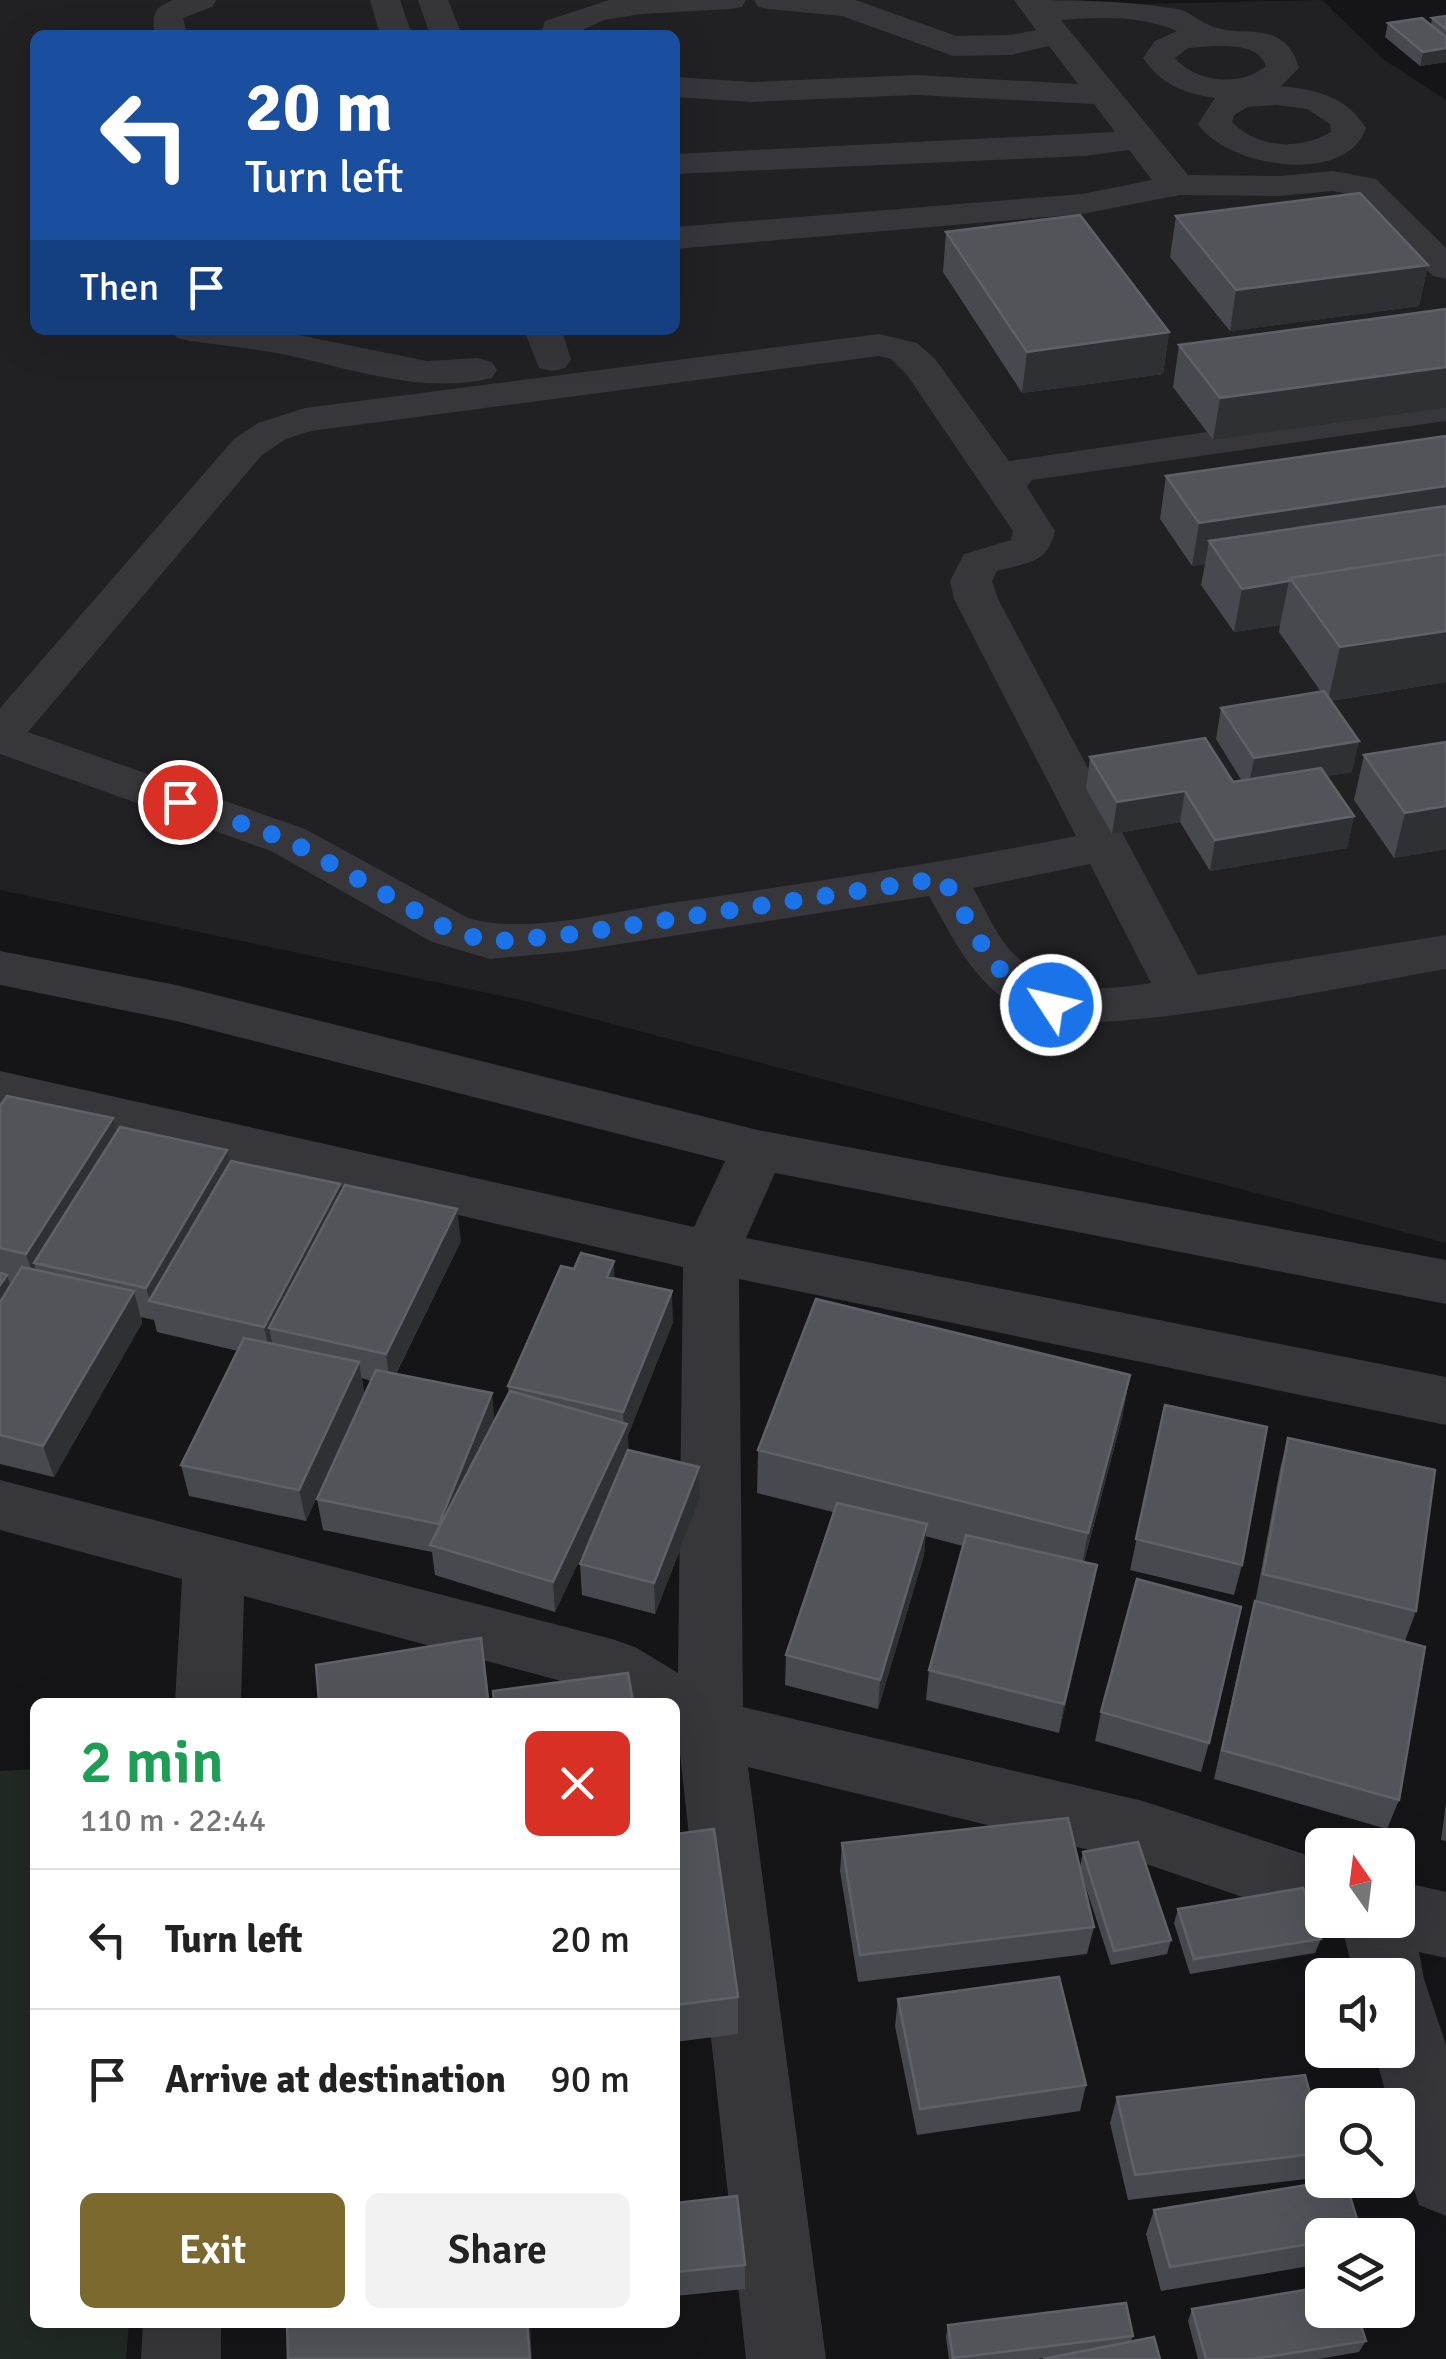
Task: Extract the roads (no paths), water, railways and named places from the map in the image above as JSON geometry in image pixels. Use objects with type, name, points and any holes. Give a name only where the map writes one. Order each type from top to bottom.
[{"type":"street","points":[[170,30],[167,19],[170,12],[201,0]]},
{"type":"street","points":[[385,0],[392,30]]},
{"type":"street","points":[[433,0],[444,30]]},
{"type":"street","points":[[556,30],[576,16],[603,10],[732,0]]},
{"type":"street","points":[[769,0],[847,7],[953,46],[1011,45],[1041,16],[1162,7],[1195,24],[1203,36]]},
{"type":"street","points":[[1041,16],[1167,176],[1180,184]]},
{"type":"street","points":[[1203,36],[1244,38],[1275,51],[1283,60],[1283,68],[1278,76],[1252,91],[1187,82],[1163,67],[1159,58],[1171,43],[1203,36]]},
{"type":"street","points":[[680,88],[752,92],[915,85],[1102,94]]},
{"type":"street","points":[[680,164],[1086,146],[1138,140]]},
{"type":"street","points":[[680,238],[1082,204],[1180,184],[1278,186],[1334,180],[1364,186],[1446,268]]},
{"type":"street","points":[[680,333],[879,316]]},
{"type":"street","points":[[227,335],[428,372],[502,367],[548,345],[662,335]]},
{"type":"street","points":[[491,335],[502,367]]},
{"type":"street","points":[[1105,846],[943,878],[574,934],[490,942],[450,930],[288,840],[0,737],[248,447],[272,431],[306,420],[880,346],[904,351],[1008,487],[1034,530],[1030,548],[979,562],[971,581],[976,598],[1182,994]]},
{"type":"street","points":[[1008,487],[1018,471],[1044,466],[1446,409]]},
{"type":"street","points":[[943,878],[994,965],[1051,1005],[1122,1005],[1446,952]]},
{"type":"street","points":[[0,968],[176,1003],[758,1150],[1446,1282]]},
{"type":"street","points":[[0,1090],[711,1252],[1446,1401]]},
{"type":"street","points":[[758,1150],[711,1252],[684,1713],[786,2359]]},
{"type":"street","points":[[0,1505],[612,1667],[661,1698]]},
{"type":"street","points":[[208,1698],[214,1560]]},
{"type":"street","points":[[684,1713],[1143,1832],[1305,1886]]},
{"type":"street","points":[[1415,1918],[1446,1924]]},
{"type":"street","points":[[1415,2065],[1446,2178]]},
{"type":"street","points":[[181,2359],[182,2328]]}]
